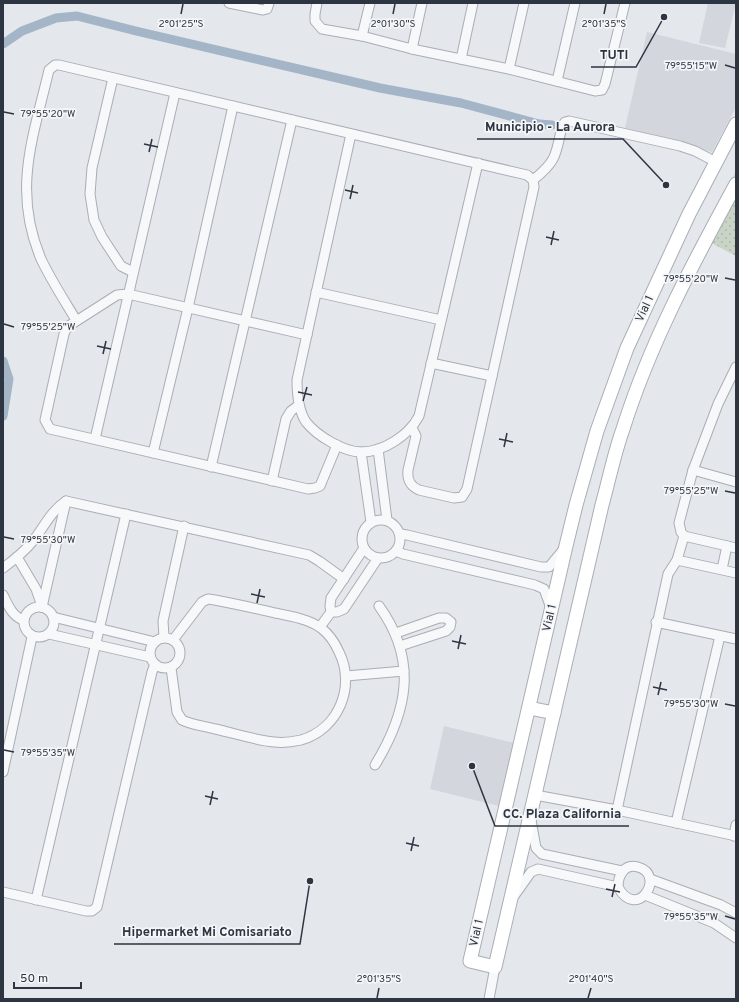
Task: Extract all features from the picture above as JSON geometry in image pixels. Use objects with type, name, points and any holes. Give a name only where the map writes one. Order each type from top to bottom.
[{"type":"street","points":[[230,3],[263,10],[267,9],[269,3]]},
{"type":"street","points":[[317,3],[315,21],[322,28],[595,91],[602,90],[605,84],[625,3]]},
{"type":"street","points":[[362,36],[370,3]]},
{"type":"street","points":[[412,49],[422,3]]},
{"type":"street","points":[[461,59],[473,3]]},
{"type":"street","points":[[509,70],[524,3]]},
{"type":"street","points":[[557,81],[575,3]]},
{"type":"street","points":[[76,320],[41,258],[32,233],[28,212],[26,190],[29,153],[49,70],[52,66],[59,65],[527,175],[533,180],[534,187],[467,489],[462,497],[454,498],[419,490],[411,484],[407,475],[416,436],[412,428]]},
{"type":"street","points":[[113,78],[92,168],[90,194],[94,220],[102,237],[121,266],[133,272]]},
{"type":"street","points":[[95,439],[175,93]]},
{"type":"street","points":[[153,453],[188,308],[233,106]]},
{"type":"street","points":[[211,467],[292,120]]},
{"type":"street","points":[[533,180],[552,162],[562,126],[565,122],[569,121],[680,146],[695,151],[716,162]]},
{"type":"street","name":"Vial 1","points":[[736,124],[689,214],[627,348],[597,431],[566,546],[530,708],[470,961],[495,967],[602,505],[622,429],[652,350],[689,269],[736,184]]},
{"type":"street","points":[[351,134],[297,380],[299,405],[305,421],[322,436],[337,445],[351,450],[361,452],[378,449],[399,439],[412,428],[418,416],[478,163]]},
{"type":"street","points":[[316,292],[441,320]]},
{"type":"street","points":[[307,335],[128,294],[117,295],[70,324],[65,330],[45,420],[50,428],[308,489],[320,486],[337,445]]},
{"type":"street","points":[[431,363],[492,376]]},
{"type":"street","points":[[722,569],[731,547],[684,536],[681,532],[679,523],[692,470],[718,404],[736,366]]},
{"type":"street","points":[[272,481],[286,419],[299,405]]},
{"type":"street","points":[[378,449],[387,520]]},
{"type":"street","points":[[361,452],[371,522]]},
{"type":"street","points":[[692,470],[736,482]]},
{"type":"street","points":[[42,607],[66,501]]},
{"type":"street","points":[[3,568],[32,542],[56,508],[66,501],[309,555],[320,560],[344,578]]},
{"type":"street","points":[[36,900],[126,514]]},
{"type":"street","points":[[379,519],[387,520],[398,528],[401,534],[400,546],[391,556],[378,558],[372,556],[364,548],[362,539],[363,532],[366,526],[371,522],[379,519]]},
{"type":"street","points":[[164,638],[163,621],[184,526]]},
{"type":"street","points":[[401,534],[541,567],[549,567],[566,546]]},
{"type":"street","points":[[617,810],[656,622],[668,574],[677,560],[684,536]]},
{"type":"street","points":[[320,627],[331,612],[331,598],[364,548]]},
{"type":"street","points":[[396,551],[403,554],[536,585],[544,589],[551,610]]},
{"type":"street","points":[[17,557],[36,589],[42,607]]},
{"type":"street","points":[[331,612],[344,610],[378,558]]},
{"type":"street","points":[[677,560],[736,573]]},
{"type":"street","points":[[3,595],[16,616],[23,620]]},
{"type":"street","points":[[171,668],[177,712],[182,720],[252,738],[280,743],[302,740],[316,734],[325,727],[334,716],[343,699],[346,686],[344,663],[337,647],[329,635],[320,627],[296,618],[212,599],[202,602],[173,640]]},
{"type":"street","points":[[375,765],[391,737],[399,714],[403,697],[404,672],[400,646],[396,633],[379,606]]},
{"type":"street","points":[[37,607],[42,607],[47,609],[53,617],[53,629],[49,634],[41,638],[32,637],[25,630],[23,620],[28,611],[37,607]]},
{"type":"street","points":[[49,634],[152,661],[165,669],[171,668],[179,660],[180,654],[178,644],[173,640],[164,638],[154,642],[53,617]]},
{"type":"street","points":[[396,633],[444,617],[449,619],[451,622],[450,627],[446,631],[400,646]]},
{"type":"street","points":[[656,622],[736,639]]},
{"type":"street","points":[[676,823],[720,636]]},
{"type":"street","points":[[3,772],[32,637]]},
{"type":"street","points":[[3,892],[86,911],[92,911],[97,908],[152,672],[150,649],[154,642]]},
{"type":"street","points":[[346,676],[404,672]]},
{"type":"street","points":[[530,708],[554,713]]},
{"type":"street","points":[[535,795],[617,810],[735,836],[736,825]]},
{"type":"street","points":[[530,817],[536,848],[542,854],[622,871]]},
{"type":"street","points":[[630,867],[638,867],[646,872],[650,879],[650,888],[645,895],[638,900],[629,900],[622,895],[618,888],[618,879],[622,871],[630,867]]},
{"type":"street","points":[[511,901],[531,872],[538,869],[618,888]]},
{"type":"street","points":[[650,879],[721,905],[736,913]]},
{"type":"street","points":[[645,895],[714,923],[736,938]]},
{"type":"street","points":[[489,999],[495,967]]},
{"type":"shaded area","points":[[708,3],[736,3],[725,48],[699,43]]},
{"type":"shaded area","points":[[647,32],[736,54],[736,107],[712,152],[625,128]]},
{"type":"shaded area","points":[[444,726],[514,743],[499,806],[430,789]]},
{"type":"green space","points":[[736,172],[736,256],[700,237]]},
{"type":"waterway","points":[[3,44],[22,31],[56,18],[77,16],[380,88],[461,103],[539,124],[552,125]]},
{"type":"waterway","points":[[3,361],[9,379],[3,416]]},
{"type":"place","name":"TUTI","points":[[664,17]]},
{"type":"place","name":"Municipio - La Aurora","points":[[666,185]]},
{"type":"place","name":"CC. Plaza California","points":[[472,766]]},
{"type":"place","name":"Hipermarket Mi Comisariato","points":[[310,881]]}]
